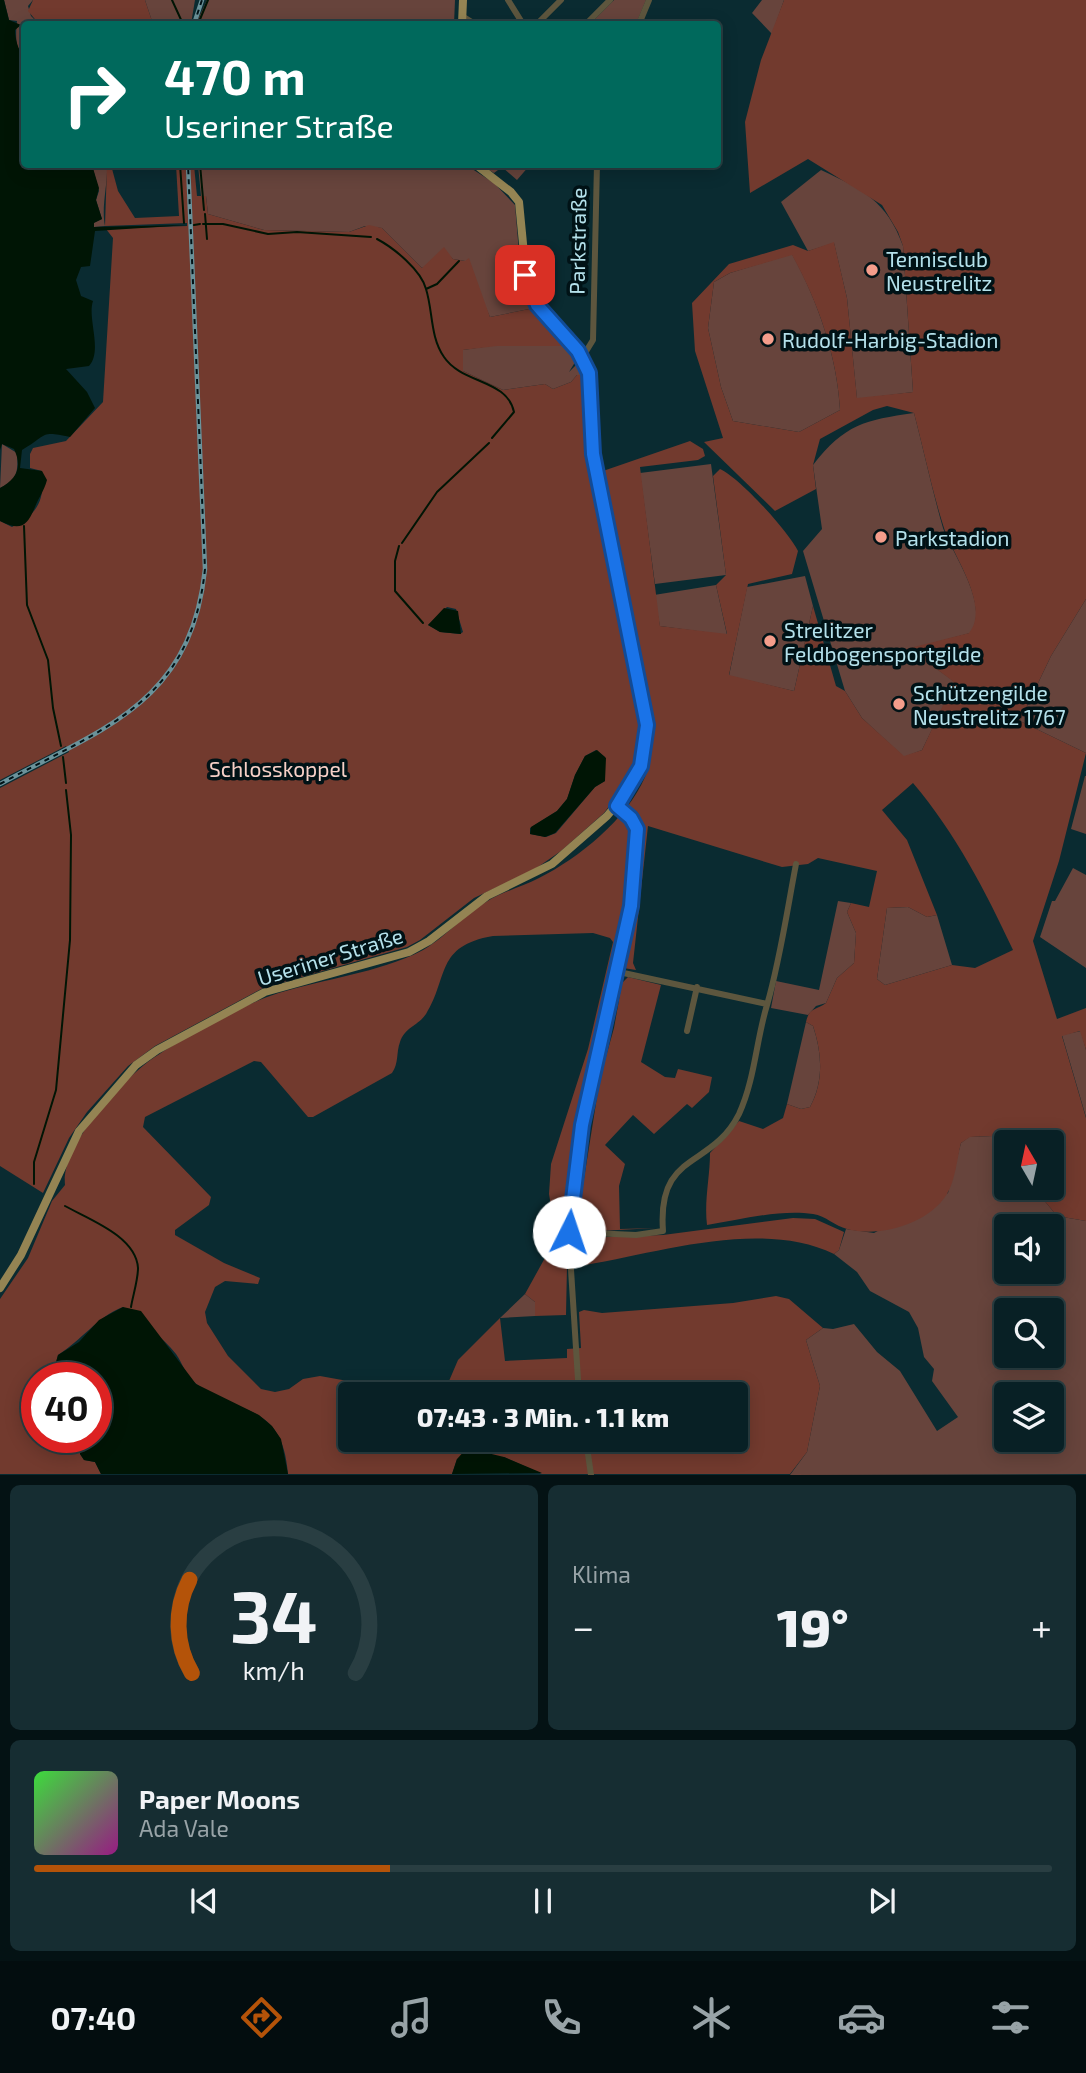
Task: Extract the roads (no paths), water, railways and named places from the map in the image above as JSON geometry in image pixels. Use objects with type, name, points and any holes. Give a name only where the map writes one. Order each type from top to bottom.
[{"type":"main road","points":[[462,20],[463,0]]},
{"type":"main road","name":"Useriner Straße","points":[[0,1288],[21,1255],[79,1131],[108,1094],[143,1060],[265,992],[417,948],[476,902],[552,864],[617,806],[641,766],[646,745],[646,714],[593,454],[590,377],[582,358],[546,318],[527,285],[519,202],[511,192],[480,168]]},
{"type":"street","points":[[508,0],[521,21]]},
{"type":"street","points":[[540,21],[561,0]]},
{"type":"street","points":[[589,21],[610,0]]},
{"type":"street","points":[[640,21],[649,0]]},
{"type":"street","name":"Parkstraße","points":[[582,358],[593,340],[597,168]]},
{"type":"street","points":[[578,1382],[569,1232],[582,1125],[630,918],[637,836],[635,823],[617,806]]},
{"type":"street","points":[[569,1232],[636,1235],[663,1231],[662,1203],[672,1178],[717,1142],[739,1113],[754,1066],[796,864]]},
{"type":"street","points":[[619,972],[767,1004]]},
{"type":"street","points":[[687,1031],[697,987]]},
{"type":"street","points":[[588,1452],[592,1475]]},
{"type":"waterway","points":[[172,0],[182,21]]},
{"type":"waterway","points":[[199,21],[208,0]]},
{"type":"waterway","points":[[180,168],[184,223]]},
{"type":"waterway","points":[[200,168],[204,210]]},
{"type":"waterway","points":[[205,214],[207,239]]},
{"type":"waterway","points":[[194,225],[200,224]]},
{"type":"waterway","points":[[203,224],[223,224],[268,234],[297,232],[371,237]]},
{"type":"waterway","points":[[377,239],[406,260],[419,274],[428,297],[436,341],[444,357],[452,366],[494,387],[510,401],[514,412],[492,438]]},
{"type":"waterway","points":[[426,289],[437,284],[459,261]]},
{"type":"waterway","points":[[402,543],[437,492],[489,443]]},
{"type":"waterway","points":[[24,526],[27,605],[48,660],[53,708],[61,746]]},
{"type":"waterway","points":[[399,546],[395,561],[395,591],[423,623]]},
{"type":"waterway","points":[[63,757],[66,783]]},
{"type":"waterway","points":[[34,1184],[34,1162],[56,1090],[70,940],[71,835],[66,790]]},
{"type":"waterway","points":[[65,1206],[109,1230],[129,1247],[138,1268],[131,1307]]},
{"type":"railway","points":[[195,21],[202,0]]},
{"type":"railway","points":[[0,784],[74,746],[136,706],[161,682],[182,652],[196,615],[205,569],[188,168]]},
{"type":"place","name":"Tennisclub Neustrelitz","points":[[872,270]]},
{"type":"place","name":"Rudolf-Harbig-Stadion","points":[[768,339]]},
{"type":"place","name":"Parkstadion","points":[[881,537]]},
{"type":"place","name":"Strelitzer Feldbogensportgilde","points":[[770,641]]},
{"type":"place","name":"Schützengilde Neustrelitz 1767","points":[[899,704]]},
{"type":"park label","name":"Schlosskoppel","points":[[278,768]]}]
